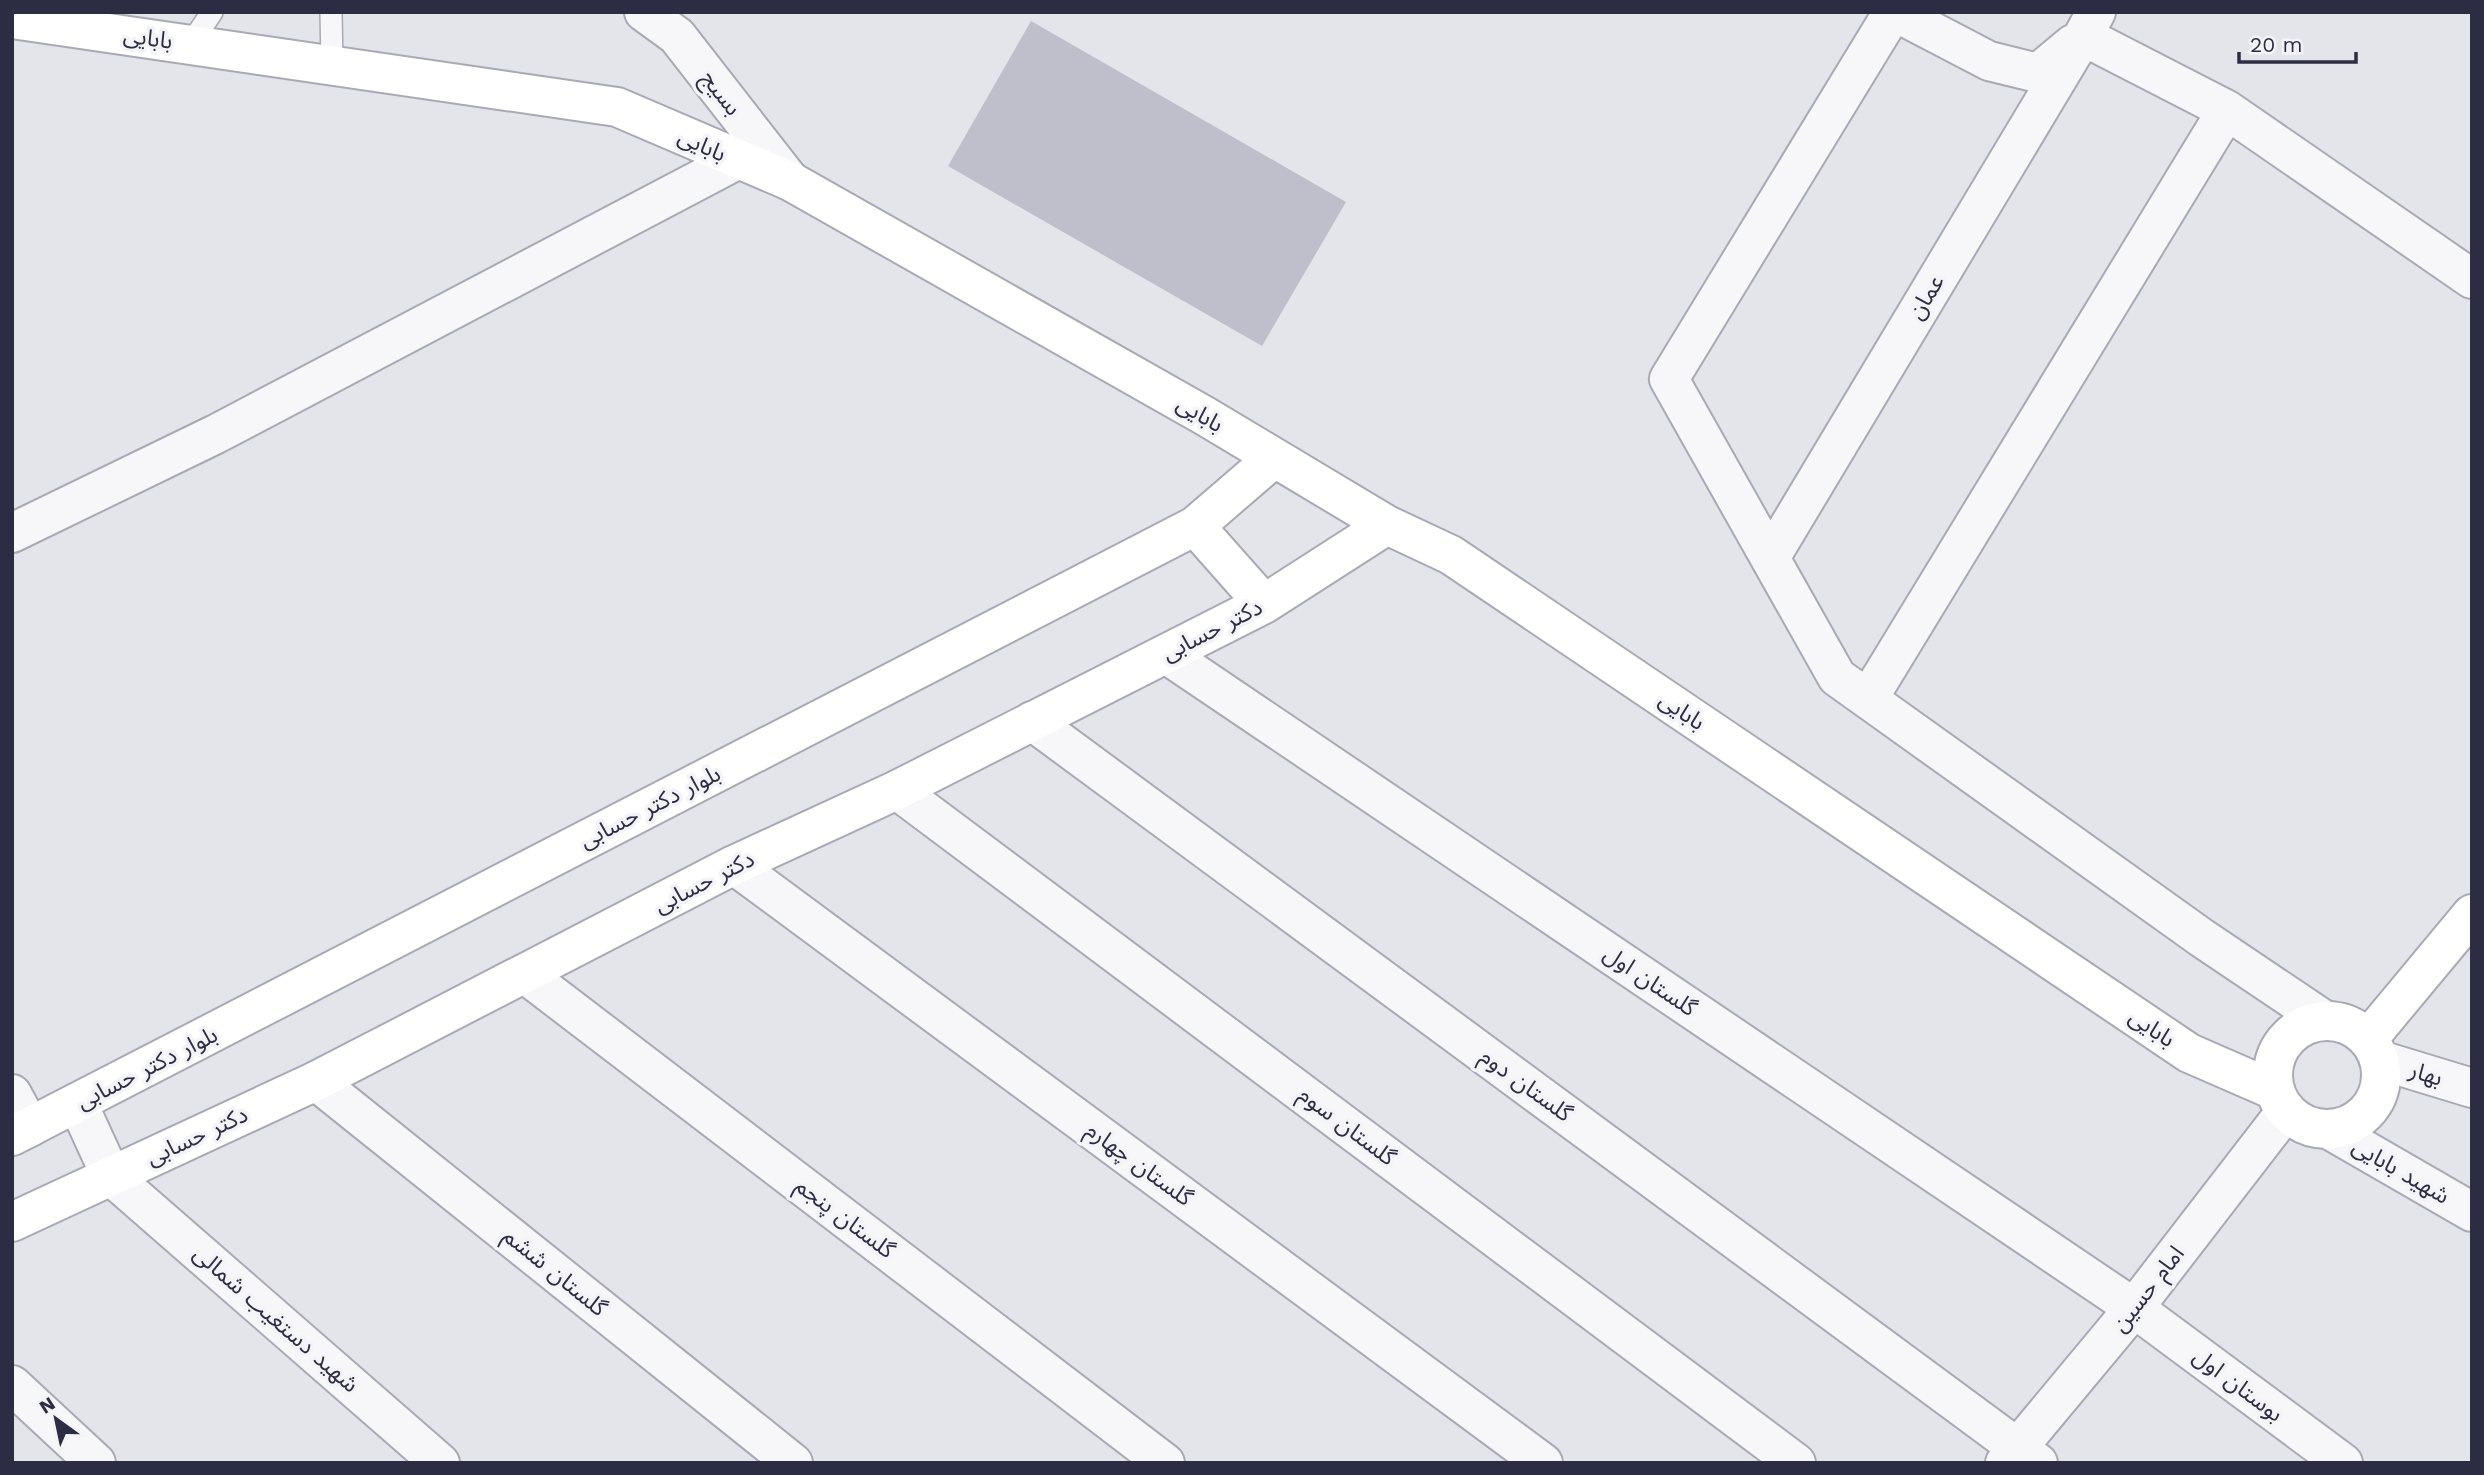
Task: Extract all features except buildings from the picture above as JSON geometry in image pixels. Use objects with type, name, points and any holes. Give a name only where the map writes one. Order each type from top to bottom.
[{"type":"street","name":"بسیج","points":[[644,12],[677,36],[790,181]]},
{"type":"street","points":[[2324,1020],[2301,1027],[2283,1043],[2273,1066],[2280,1100],[2306,1125],[2330,1130],[2353,1123],[2372,1106],[2381,1084],[2374,1049],[2348,1025],[2324,1020],[2202,938],[1837,677],[1669,379],[1894,12],[1989,61],[2038,73],[2090,24],[2227,110],[2472,279]]},
{"type":"street","name":"بابایی","points":[[12,19],[617,107],[790,181],[1387,525],[1451,555],[2189,1053],[2280,1100]]},
{"type":"street","name":"عمان","points":[[1770,558],[2090,24]]},
{"type":"street","points":[[1868,699],[2227,110]]},
{"type":"street","points":[[12,533],[216,434],[737,160]]},
{"type":"street","name":"بلوار دکتر حسابی","points":[[21,1131],[78,1104],[1195,526],[1274,458]]},
{"type":"street","name":"دکتر حسابی","points":[[12,1222],[316,1081],[734,865],[897,790],[1264,604],[1387,525]]},
{"type":"street","points":[[1195,526],[1264,604]]},
{"type":"street","name":"گلستان اول","points":[[1166,653],[2134,1308]]},
{"type":"street","name":"گلستان دوم","points":[[1032,721],[2021,1458]]},
{"type":"street","name":"گلستان سوم","points":[[897,790],[1796,1463]]},
{"type":"street","name":"گلستان چهارم","points":[[734,865],[1543,1463]]},
{"type":"street","points":[[2374,1049],[2472,914]]},
{"type":"street","name":"گلستان پنجم","points":[[525,974],[1165,1463]]},
{"type":"street","name":"بهار","points":[[2374,1049],[2472,1088]]},
{"type":"street","name":"گلستان ششم","points":[[316,1081],[793,1463]]},
{"type":"street","points":[[12,1094],[21,1131]]},
{"type":"street","name":"امام حسین","points":[[2021,1458],[2134,1308],[2280,1100]]},
{"type":"street","points":[[78,1104],[111,1176]]},
{"type":"street","name":"شهید بابایی","points":[[2330,1130],[2472,1212]]},
{"type":"street","name":"شهید دستغیب شمالی","points":[[111,1176],[440,1463]]},
{"type":"street","name":"بوستان اول","points":[[2134,1308],[2343,1463]]},
{"type":"street","points":[[12,1385],[96,1463]]},
{"type":"lane","points":[[190,45],[212,12]]},
{"type":"lane","points":[[331,12],[332,65]]}]
